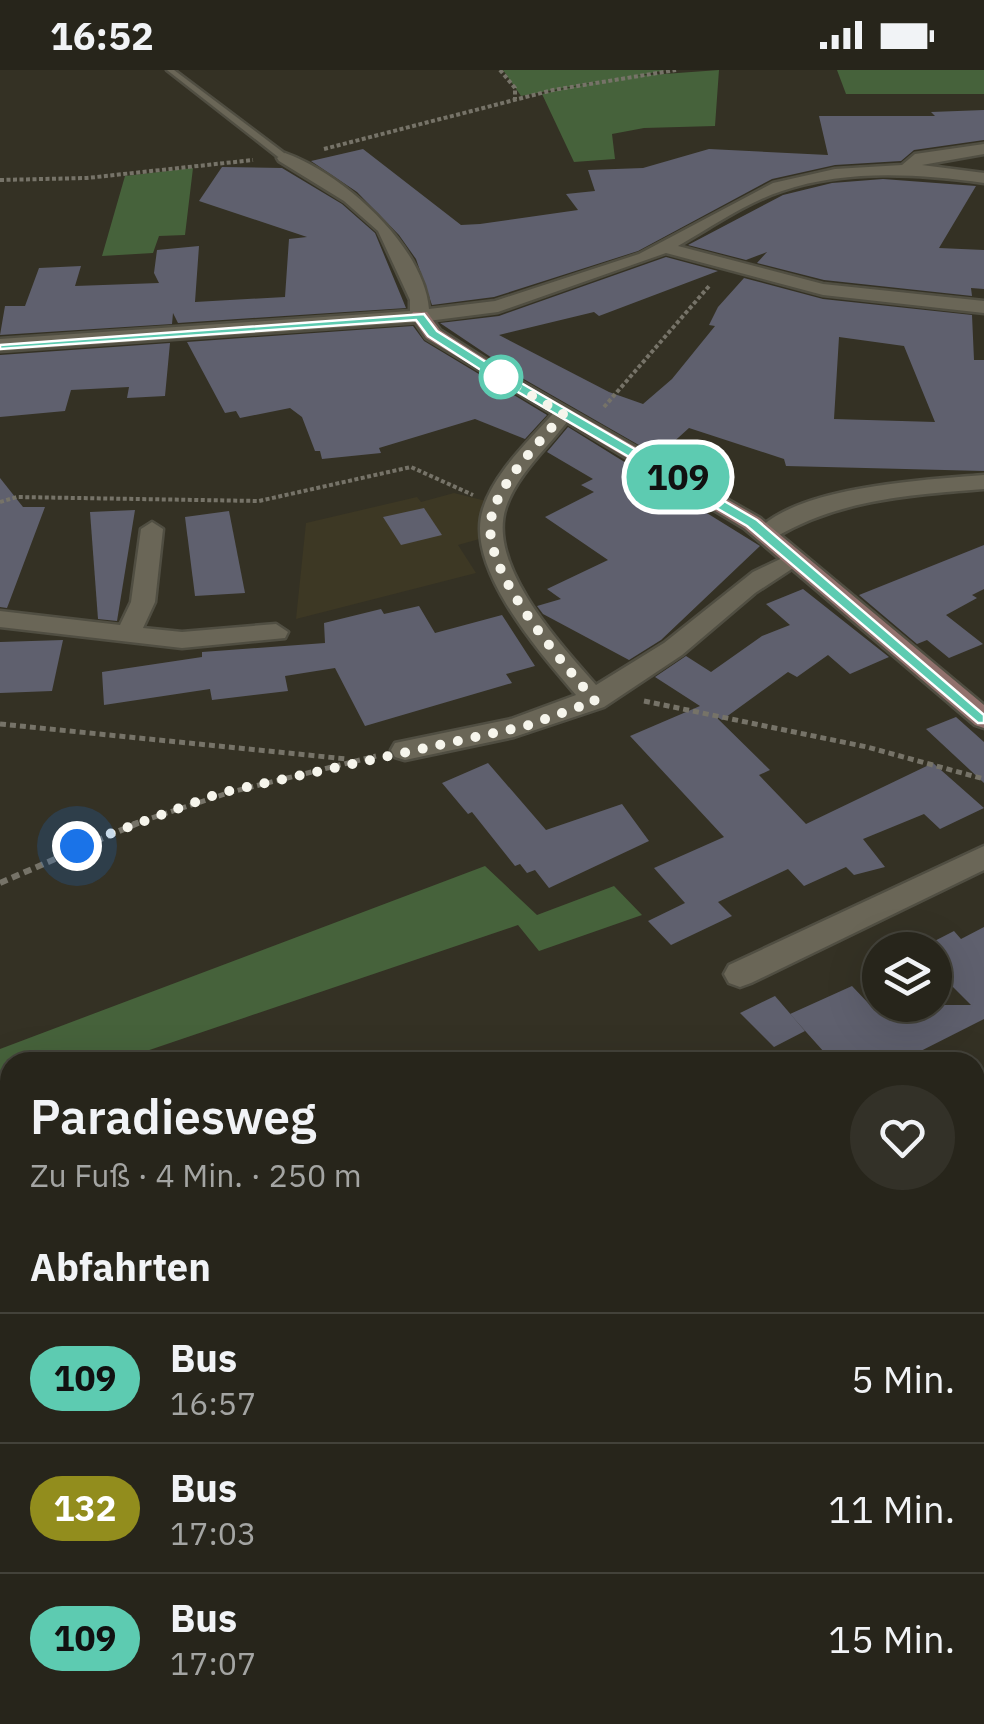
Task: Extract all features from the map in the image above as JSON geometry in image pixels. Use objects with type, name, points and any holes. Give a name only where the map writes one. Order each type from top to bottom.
[{"type":"street","points":[[910,168],[922,158],[984,148]]},
{"type":"street","points":[[285,158],[350,198],[384,230],[418,300],[420,316],[432,334],[587,428],[712,497],[766,534],[984,719]]},
{"type":"street","points":[[0,345],[420,316],[524,300],[667,248],[770,190],[825,176],[910,168],[984,178]]},
{"type":"street","points":[[667,248],[725,268],[822,292],[984,307]]},
{"type":"street","points":[[563,414],[498,500],[490,529],[499,566],[544,636],[601,698]]},
{"type":"street","points":[[766,534],[796,514],[827,502],[884,491],[984,482]]},
{"type":"street","points":[[128,634],[143,602],[152,529]]},
{"type":"street","points":[[405,750],[526,726],[601,698],[684,642],[759,575],[795,559]]},
{"type":"street","points":[[0,619],[198,640],[276,632]]},
{"type":"street","points":[[740,974],[984,857]]},
{"type":"lane","points":[[170,70],[285,158]]},
{"type":"path","points":[[500,70],[515,88],[515,99]]},
{"type":"path","points":[[0,180],[87,178],[285,158],[515,99],[676,70]]},
{"type":"path","points":[[587,428],[725,268]]},
{"type":"path","points":[[0,502],[17,497],[260,501],[411,467],[459,492],[498,500]]},
{"type":"path","points":[[601,698],[795,730],[984,779]]},
{"type":"path","points":[[0,724],[355,760]]},
{"type":"path","points":[[0,883],[150,815],[405,750]]},
{"type":"shaded area","points":[[454,493],[490,502],[483,538],[458,545],[476,573],[296,619],[306,523],[417,497],[421,502]]},
{"type":"green space","points":[[503,70],[666,70],[636,76],[719,70],[715,126],[644,128],[612,134],[615,159],[574,162],[542,94],[601,81],[521,96]]},
{"type":"green space","points":[[837,70],[984,70],[984,94],[846,94]]},
{"type":"green space","points":[[193,168],[185,235],[159,236],[153,253],[102,256],[125,176]]},
{"type":"green space","points":[[485,866],[537,915],[614,886],[642,915],[539,951],[518,925],[143,1052],[0,1049]]},
{"type":"building","points":[[984,110],[984,140],[914,150],[901,161],[835,165],[772,179],[638,251],[494,297],[432,305],[416,259],[399,235],[357,192],[311,161],[363,149],[461,225],[480,224],[578,210],[566,194],[595,191],[588,170],[643,168],[709,149],[828,155],[819,116],[935,116],[931,112]]},
{"type":"building","points":[[222,167],[282,168],[342,204],[375,233],[406,308],[178,323],[173,313],[172,324],[0,335],[5,306],[25,306],[39,268],[81,266],[75,286],[159,283],[154,273],[157,250],[199,246],[195,302],[285,297],[289,239],[307,237],[199,201]]},
{"type":"building","points":[[883,179],[976,186],[939,248],[984,250],[984,289],[971,288],[972,296],[824,280],[757,263],[767,252],[746,260],[688,245],[783,195],[832,183]]},
{"type":"building","points":[[666,257],[718,271],[599,316],[594,312],[499,335],[609,392],[643,404],[672,379],[715,326],[709,325],[718,307],[744,278],[823,299],[972,315],[974,360],[984,360],[984,471],[786,466],[784,459],[689,428],[658,456],[522,378],[440,323],[499,316]],"holes":[[[839,337],[904,346],[935,422],[834,419]]]},
{"type":"building","points":[[413,326],[424,341],[547,415],[525,439],[475,419],[379,448],[381,453],[322,459],[302,417],[290,408],[240,418],[236,411],[225,413],[187,342]]},
{"type":"building","points":[[170,343],[165,396],[127,398],[129,387],[71,390],[65,411],[0,417],[0,355]]},
{"type":"building","points":[[568,427],[760,546],[661,640],[629,660],[543,614],[537,606],[561,599],[547,589],[608,560],[545,517],[594,492],[581,485],[593,479],[547,452]]},
{"type":"building","points":[[0,478],[23,507],[45,507],[7,608],[0,607]]},
{"type":"building","points":[[424,508],[442,535],[401,545],[383,517]]},
{"type":"building","points":[[135,510],[117,621],[98,619],[90,512]]},
{"type":"building","points":[[229,511],[245,593],[195,596],[185,517]]},
{"type":"building","points":[[984,545],[984,589],[972,595],[977,598],[946,615],[983,644],[949,658],[927,640],[917,644],[859,595]]},
{"type":"building","points":[[803,589],[889,657],[850,674],[828,655],[797,677],[788,672],[722,720],[714,715],[770,770],[759,775],[806,824],[933,763],[984,808],[940,829],[924,814],[863,839],[885,867],[854,875],[846,867],[804,886],[788,869],[718,902],[732,916],[671,945],[648,921],[685,903],[654,868],[724,837],[630,736],[700,706],[655,677],[686,656],[711,672],[762,636],[790,625],[766,604]]},
{"type":"building","points":[[419,606],[435,633],[502,615],[535,666],[506,674],[512,683],[365,726],[335,668],[285,676],[288,691],[212,700],[210,689],[104,705],[102,672],[202,657],[202,652],[325,643],[324,623],[381,609],[384,614]]},
{"type":"building","points":[[63,640],[52,691],[0,693],[0,642]]},
{"type":"building","points":[[956,717],[984,742],[984,783],[926,729]]},
{"type":"building","points":[[488,763],[546,830],[622,804],[649,841],[549,888],[535,870],[527,873],[520,864],[515,866],[472,812],[468,814],[442,783]]},
{"type":"building","points":[[984,927],[984,1019],[919,1052],[824,1052],[790,1014],[852,986],[862,997],[862,1022],[952,1022],[952,1005],[971,1005],[952,986],[954,931],[961,939]]},
{"type":"building","points":[[775,996],[805,1031],[774,1047],[740,1013]]},
{"type":"bus line","name":"109","points":[[0,345],[81,336],[420,316],[432,334],[492,372],[752,523],[984,719]]},
{"type":"route","points":[[77,846],[150,815],[220,793],[355,760],[526,726],[595,701],[514,593],[490,538],[494,507],[563,414],[492,372],[501,377]]}]
